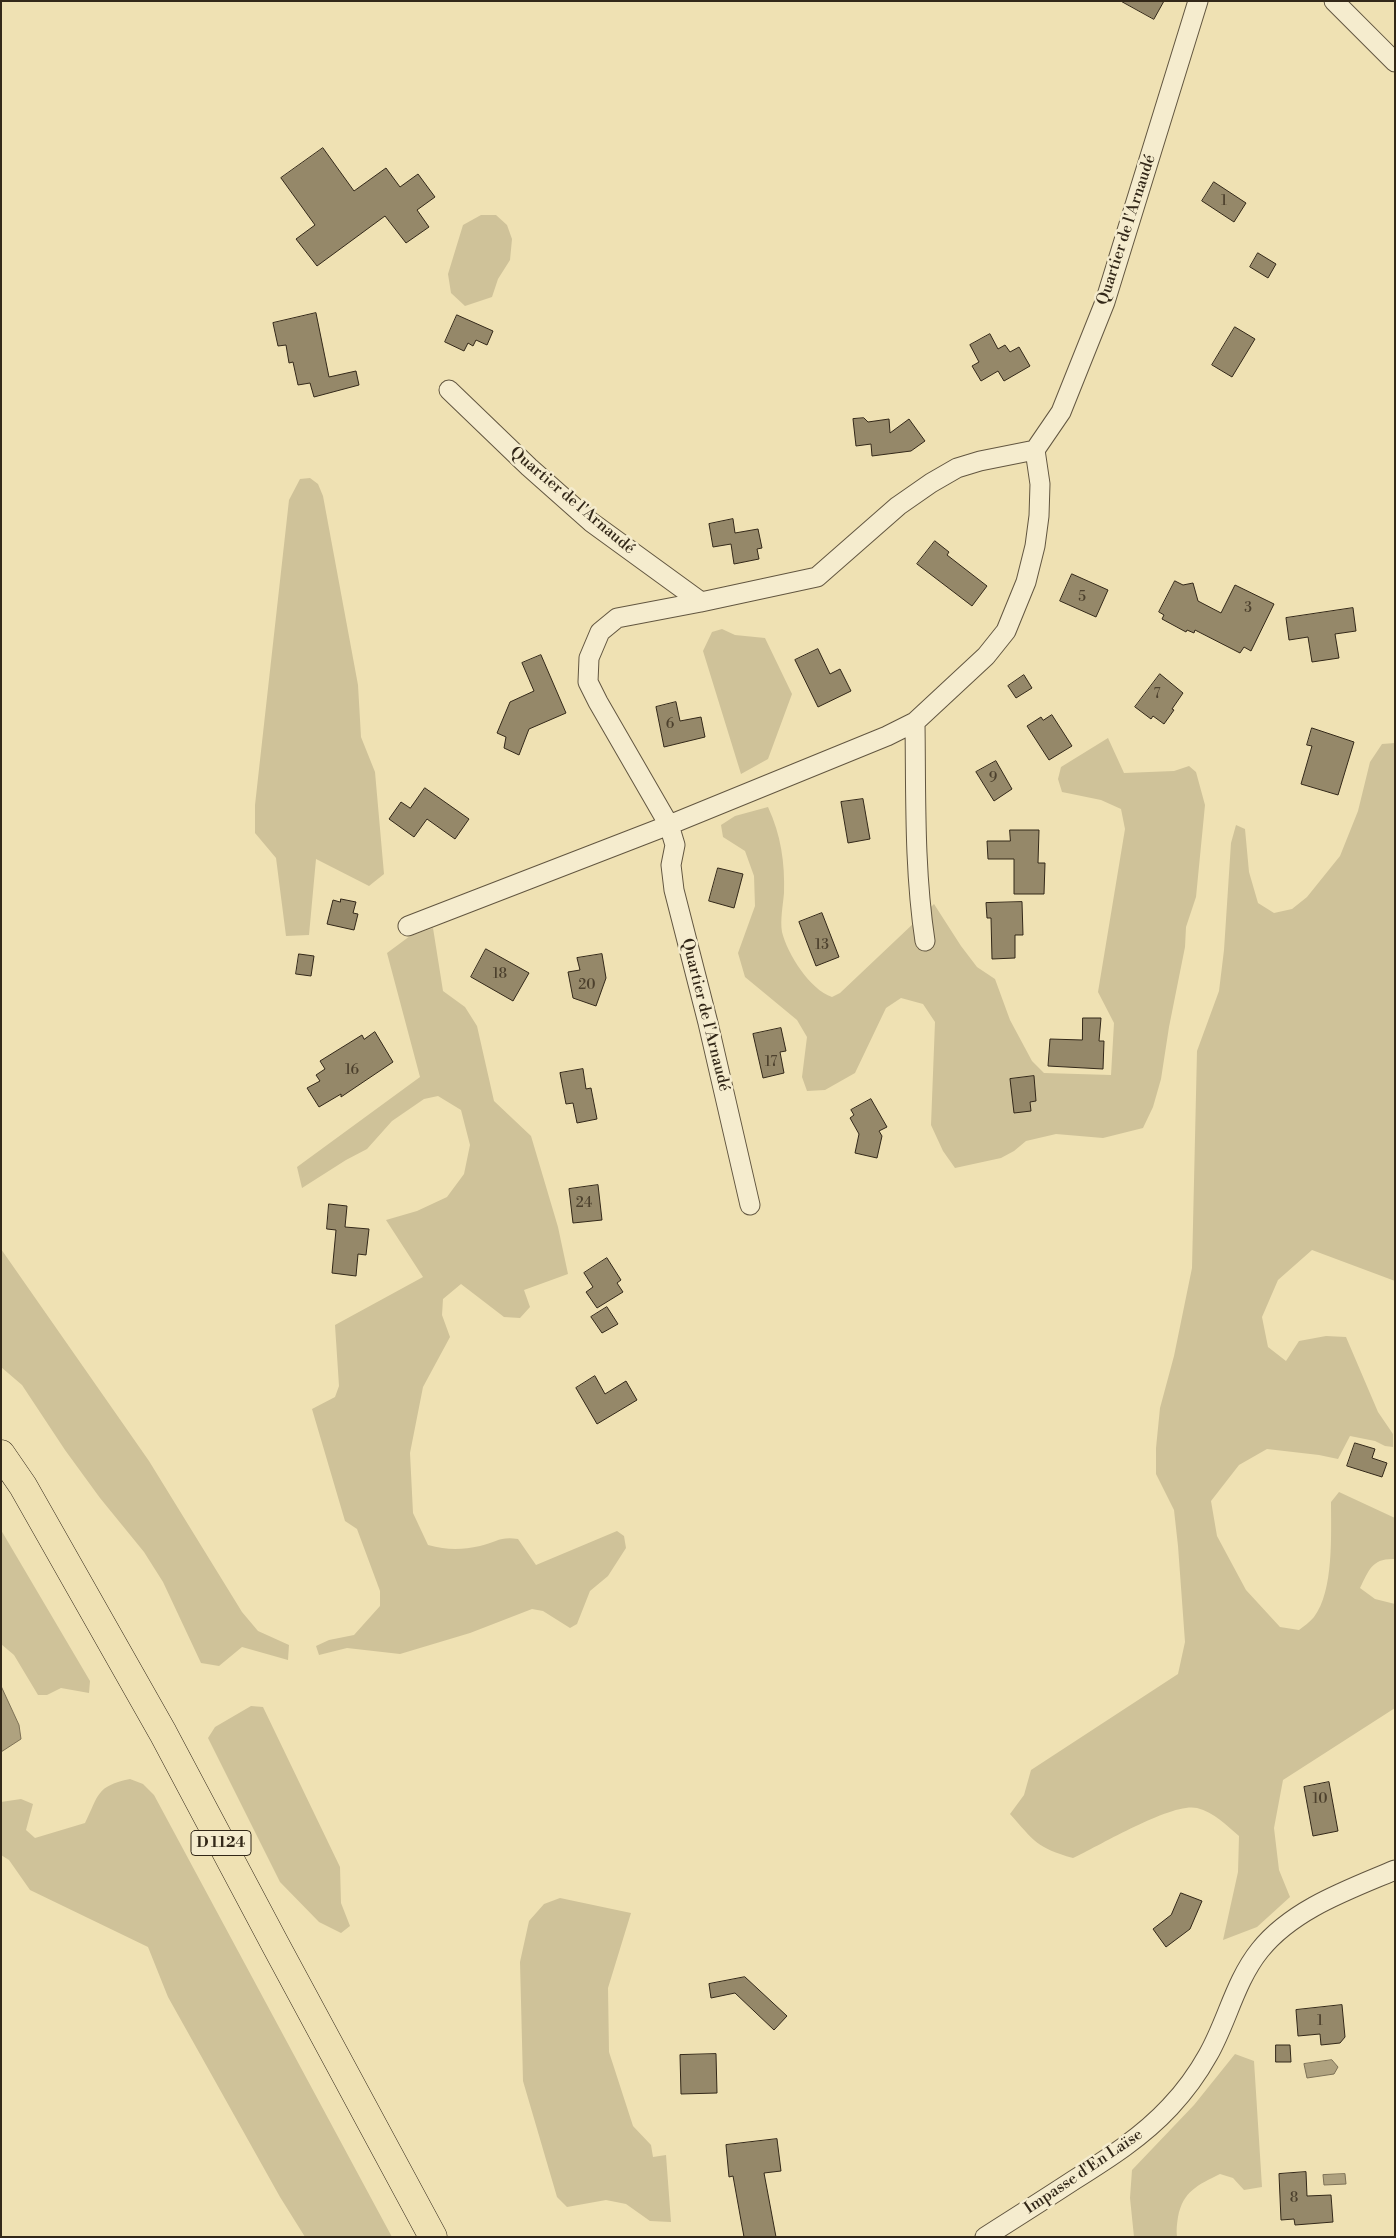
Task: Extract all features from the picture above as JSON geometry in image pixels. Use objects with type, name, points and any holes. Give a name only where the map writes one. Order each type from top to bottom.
[{"type":"highway","name":"D 1124","points":[[1,1454],[23,1486],[163,1733],[274,1944],[433,2237]]},
{"type":"street","name":"Quartier de l'Arnaudé","points":[[750,1205],[674,890],[671,865],[675,845],[669,826],[588,682],[589,658],[600,632],[617,618],[817,577],[898,506],[930,483],[957,468],[972,463],[1035,450],[1061,412],[1105,302],[1198,1]]},
{"type":"street","points":[[1334,1],[1395,62]]},
{"type":"street","name":"Quartier de l'Arnaudé","points":[[449,390],[591,522],[701,602]]},
{"type":"street","points":[[408,926],[669,826],[887,736],[915,722],[986,656],[1006,631],[1026,582],[1035,546],[1039,516],[1040,484],[1035,450]]},
{"type":"street","points":[[915,722],[919,905],[925,941]]},
{"type":"street","name":"Impasse d'En Laïse","points":[[985,2237],[1122,2149],[1171,2106],[1192,2080],[1209,2054],[1243,1977],[1260,1950],[1280,1931],[1305,1912],[1333,1897],[1395,1870]]},
{"type":"shaded area","points":[[481,215],[496,215],[507,225],[512,239],[510,260],[498,279],[492,297],[465,306],[451,293],[448,274],[463,225]]},
{"type":"shaded area","points":[[310,478],[318,484],[323,496],[358,685],[361,737],[375,772],[384,874],[369,886],[316,859],[309,935],[286,936],[276,858],[255,833],[255,805],[289,500],[300,479]]},
{"type":"shaded area","points":[[722,629],[735,635],[765,638],[792,694],[768,759],[741,774],[703,651],[712,632]]},
{"type":"shaded area","points":[[1108,738],[1124,773],[1174,771],[1189,766],[1196,772],[1205,805],[1196,897],[1186,927],[1185,947],[1161,1079],[1153,1107],[1143,1128],[1103,1138],[1056,1134],[1026,1141],[1014,1151],[1001,1158],[955,1168],[943,1151],[931,1125],[935,1022],[923,1004],[901,998],[886,1008],[855,1073],[825,1090],[807,1091],[802,1077],[807,1037],[797,1020],[745,977],[738,953],[755,906],[754,876],[745,851],[723,837],[721,825],[735,816],[768,807],[776,828],[783,860],[782,932],[794,960],[808,979],[824,993],[832,997],[840,993],[934,904],[977,967],[995,979],[1010,1020],[1032,1061],[1044,1073],[1111,1075],[1114,1023],[1098,992],[1125,829],[1121,809],[1101,800],[1062,792],[1058,779],[1061,767]]},
{"type":"shaded area","points":[[1395,743],[1395,1281],[1312,1250],[1278,1280],[1262,1317],[1268,1347],[1286,1361],[1299,1341],[1326,1336],[1346,1337],[1378,1412],[1393,1434],[1393,1447],[1350,1436],[1338,1459],[1267,1449],[1239,1465],[1211,1501],[1217,1536],[1246,1590],[1280,1627],[1299,1630],[1314,1617],[1325,1593],[1330,1562],[1331,1502],[1339,1492],[1395,1518],[1395,1559],[1387,1559],[1372,1566],[1360,1588],[1375,1599],[1395,1604],[1395,1708],[1283,1780],[1274,1828],[1279,1870],[1290,1897],[1257,1927],[1223,1940],[1238,1872],[1239,1836],[1209,1813],[1197,1808],[1186,1808],[1171,1812],[1135,1826],[1073,1858],[1044,1847],[1025,1831],[1010,1814],[1024,1795],[1031,1770],[1178,1674],[1185,1642],[1178,1546],[1174,1510],[1156,1474],[1156,1448],[1160,1408],[1174,1356],[1192,1268],[1197,1051],[1219,991],[1224,950],[1231,843],[1236,825],[1245,829],[1249,872],[1258,903],[1274,913],[1292,909],[1307,897],[1340,856],[1358,811],[1370,762],[1382,744]]},
{"type":"shaded area","points":[[433,928],[443,991],[465,1007],[477,1026],[494,1101],[531,1136],[558,1227],[568,1274],[524,1290],[530,1307],[520,1318],[504,1317],[461,1284],[443,1299],[442,1315],[450,1337],[423,1387],[410,1453],[413,1513],[428,1545],[460,1549],[480,1546],[503,1539],[518,1539],[536,1565],[617,1531],[624,1536],[626,1548],[608,1576],[590,1591],[577,1624],[570,1628],[543,1611],[532,1609],[470,1633],[400,1654],[347,1648],[319,1655],[316,1646],[329,1640],[354,1635],[380,1606],[380,1591],[357,1529],[345,1521],[312,1409],[335,1397],[339,1386],[335,1325],[423,1277],[386,1220],[417,1211],[447,1197],[464,1174],[470,1145],[461,1110],[438,1096],[424,1099],[392,1121],[367,1149],[302,1188],[297,1167],[420,1077],[387,953],[410,936]]},
{"type":"shaded area","points":[[1,1249],[149,1461],[242,1612],[258,1631],[289,1645],[288,1660],[242,1647],[219,1666],[201,1663],[163,1582],[144,1552],[100,1498],[65,1450],[22,1385],[1,1367]]},
{"type":"shaded area","points":[[1,1530],[90,1681],[89,1693],[61,1688],[47,1695],[38,1695],[14,1655],[1,1644]]},
{"type":"shaded area","points":[[1,1686],[19,1725],[21,1739],[1,1752]]},
{"type":"shaded area","points":[[251,1706],[263,1707],[340,1867],[341,1903],[350,1926],[341,1933],[319,1922],[280,1882],[208,1738],[215,1727]]},
{"type":"shaded area","points":[[130,1779],[143,1784],[154,1795],[392,2237],[305,2237],[280,2197],[168,1997],[148,1947],[30,1890],[9,1860],[1,1855],[1,1802],[21,1799],[33,1804],[26,1830],[35,1838],[85,1823],[100,1793],[111,1785]]},
{"type":"shaded area","points":[[560,1898],[631,1913],[608,1988],[609,2052],[633,2126],[651,2145],[653,2157],[666,2155],[671,2222],[650,2221],[626,2204],[606,2200],[567,2207],[557,2197],[523,2081],[520,1962],[529,1921],[544,1904]]},
{"type":"shaded area","points":[[1235,2054],[1254,2061],[1262,2187],[1244,2190],[1233,2178],[1220,2174],[1198,2186],[1188,2195],[1180,2208],[1177,2237],[1134,2237],[1130,2198],[1132,2170],[1194,2105]]},
{"type":"shaded area","points":[[1332,2060],[1338,2067],[1334,2074],[1307,2078],[1304,2064]]},
{"type":"shaded area","points":[[1345,2174],[1346,2184],[1324,2185],[1323,2175]]},
{"type":"building","points":[[1121,1],[1164,1],[1154,19]]},
{"type":"building","points":[[323,148],[354,191],[386,168],[400,187],[418,174],[435,197],[417,210],[429,227],[406,243],[385,216],[317,266],[296,239],[315,225],[281,178]]},
{"type":"building","points":[[1214,182],[1246,203],[1234,222],[1202,201]]},
{"type":"building","points":[[1258,253],[1276,264],[1268,278],[1250,267]]},
{"type":"building","points":[[316,313],[329,377],[356,371],[359,385],[314,397],[310,383],[298,385],[293,362],[289,363],[286,345],[278,346],[273,323]]},
{"type":"building","points":[[457,315],[493,331],[487,345],[476,340],[473,346],[468,343],[464,351],[445,342]]},
{"type":"building","points":[[1235,327],[1255,339],[1232,377],[1212,365]]},
{"type":"building","points":[[990,334],[998,349],[1005,345],[1010,352],[1019,347],[1030,366],[1004,381],[998,371],[981,381],[972,366],[979,362],[970,345]]},
{"type":"building","points":[[864,418],[868,422],[889,419],[890,433],[909,419],[925,441],[911,451],[872,456],[871,444],[856,446],[853,419]]},
{"type":"building","points":[[733,519],[735,533],[758,529],[762,548],[757,549],[759,559],[734,564],[731,544],[713,547],[709,524]]},
{"type":"building","points":[[935,541],[949,552],[947,555],[987,586],[972,606],[917,564]]},
{"type":"building","points":[[1072,574],[1108,590],[1096,617],[1060,601]]},
{"type":"building","points":[[1175,581],[1183,585],[1193,583],[1198,601],[1221,613],[1235,585],[1274,604],[1251,651],[1244,647],[1240,653],[1195,630],[1194,633],[1187,630],[1186,632],[1162,619],[1164,615],[1159,612]]},
{"type":"building","points":[[1353,608],[1356,631],[1335,634],[1339,658],[1312,662],[1308,637],[1289,640],[1286,618]]},
{"type":"building","points":[[818,649],[830,674],[840,669],[851,691],[818,707],[795,660]]},
{"type":"building","points":[[541,655],[566,713],[529,729],[519,755],[504,748],[506,737],[497,733],[510,702],[534,691],[522,663]]},
{"type":"building","points":[[1160,674],[1183,693],[1164,724],[1153,716],[1151,719],[1135,707]]},
{"type":"building","points":[[1024,675],[1032,688],[1016,698],[1008,686]]},
{"type":"building","points":[[676,702],[680,721],[701,717],[705,737],[664,747],[656,707]]},
{"type":"building","points":[[1052,715],[1072,746],[1049,760],[1027,726],[1041,717],[1043,720]]},
{"type":"building","points":[[1312,728],[1354,742],[1338,795],[1301,784],[1312,746],[1307,745]]},
{"type":"building","points":[[996,761],[1012,789],[994,801],[976,772]]},
{"type":"building","points":[[425,788],[469,819],[455,839],[427,819],[414,837],[389,819],[401,802],[410,808]]},
{"type":"building","points":[[863,799],[870,839],[848,843],[841,802]]},
{"type":"building","points":[[1010,830],[1039,830],[1038,863],[1045,863],[1044,894],[1014,894],[1014,859],[988,859],[987,841],[1010,841]]},
{"type":"building","points":[[718,868],[743,874],[734,908],[709,901]]},
{"type":"building","points":[[341,899],[356,902],[353,913],[358,914],[354,930],[327,924],[333,900],[340,902]]},
{"type":"building","points":[[1022,902],[1023,935],[1015,935],[1015,958],[992,959],[991,918],[987,918],[986,903]]},
{"type":"building","points":[[822,913],[839,957],[816,966],[799,922]]},
{"type":"building","points":[[486,949],[529,973],[513,1001],[471,977]]},
{"type":"building","points":[[299,954],[314,956],[311,976],[296,974]]},
{"type":"building","points":[[602,954],[606,978],[596,1006],[573,998],[568,972],[580,970],[577,958]]},
{"type":"building","points":[[1083,1018],[1101,1018],[1099,1041],[1104,1041],[1103,1069],[1048,1066],[1050,1039],[1082,1040]]},
{"type":"building","points":[[781,1028],[786,1051],[780,1052],[784,1073],[763,1078],[753,1034]]},
{"type":"building","points":[[375,1032],[393,1062],[341,1097],[341,1094],[319,1107],[307,1088],[320,1081],[316,1075],[325,1069],[320,1061],[362,1035],[364,1039]]},
{"type":"building","points":[[583,1069],[586,1089],[591,1088],[597,1119],[577,1123],[573,1103],[566,1104],[560,1073]]},
{"type":"building","points":[[1034,1076],[1036,1101],[1030,1102],[1031,1111],[1014,1113],[1010,1079]]},
{"type":"building","points":[[871,1099],[887,1127],[879,1131],[882,1136],[877,1158],[855,1153],[859,1134],[850,1118],[854,1115],[851,1110]]},
{"type":"building","points":[[598,1185],[602,1220],[573,1223],[569,1189]]},
{"type":"building","points":[[329,1204],[347,1206],[345,1227],[369,1229],[366,1255],[358,1254],[356,1276],[332,1273],[336,1230],[327,1229]]},
{"type":"building","points":[[607,1258],[621,1280],[617,1283],[623,1292],[597,1308],[586,1292],[593,1287],[584,1273]]},
{"type":"building","points":[[607,1307],[618,1324],[602,1333],[591,1317]]},
{"type":"building","points":[[595,1376],[605,1394],[626,1381],[637,1400],[597,1424],[576,1388]]},
{"type":"building","points":[[1355,1443],[1375,1449],[1372,1458],[1387,1463],[1382,1477],[1347,1466]]},
{"type":"building","points":[[1329,1782],[1338,1831],[1313,1836],[1304,1787]]},
{"type":"building","points":[[1181,1893],[1202,1901],[1190,1929],[1166,1947],[1153,1929],[1171,1915]]},
{"type":"building","points":[[745,1977],[787,2016],[774,2030],[735,1993],[711,1998],[709,1984]]},
{"type":"building","points":[[1342,2005],[1345,2037],[1340,2043],[1321,2045],[1320,2034],[1298,2036],[1296,2010]]},
{"type":"building","points":[[1276,2045],[1290,2045],[1291,2062],[1276,2062]]},
{"type":"building","points":[[716,2054],[717,2093],[681,2094],[680,2055]]},
{"type":"building","points":[[777,2139],[781,2171],[764,2173],[776,2237],[744,2237],[733,2176],[729,2177],[726,2145]]},
{"type":"building","points":[[1306,2172],[1307,2196],[1331,2195],[1333,2222],[1295,2225],[1294,2219],[1281,2220],[1279,2174]]}]
